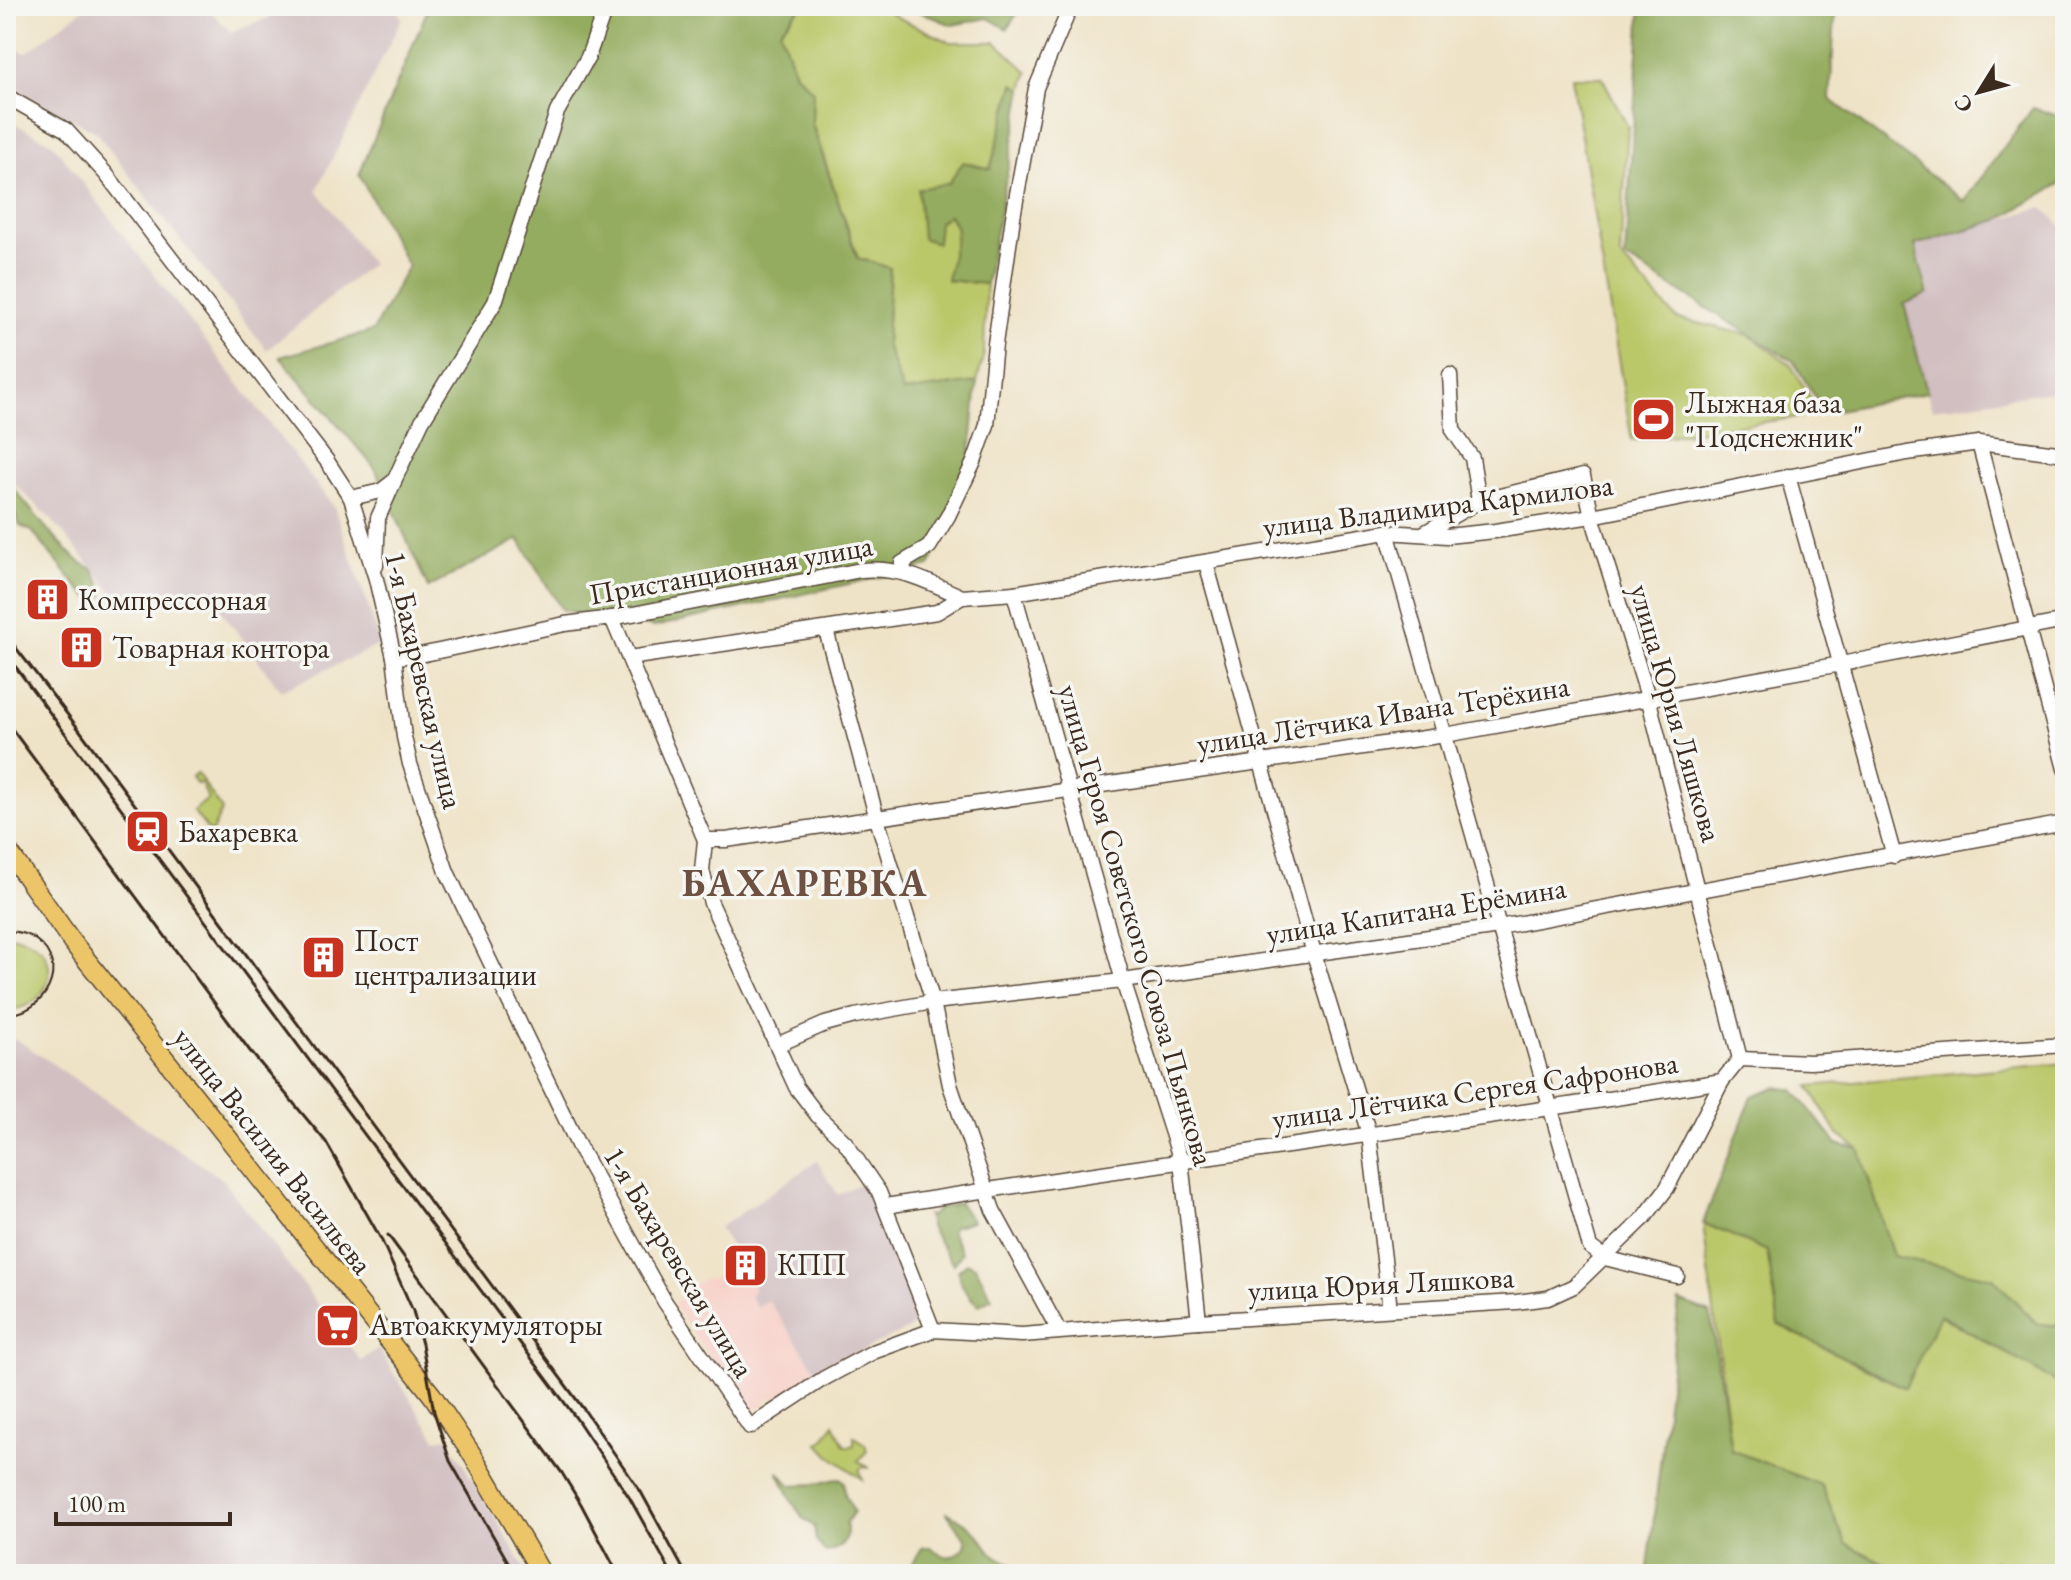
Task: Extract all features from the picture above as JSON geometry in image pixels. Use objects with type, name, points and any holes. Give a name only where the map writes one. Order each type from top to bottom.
[{"type":"main road","name":"улица Василия Васильева","points":[[6,848],[73,943],[432,1395],[473,1456],[542,1574]]},
{"type":"street","points":[[376,579],[378,518],[422,421],[495,302],[557,112],[588,57],[606,6]]},
{"type":"street","name":"Пристанционная улица","points":[[394,657],[420,655],[565,624],[612,618],[861,570],[905,572],[902,563],[929,547],[948,516],[974,462],[987,425],[1013,217],[1036,88],[1071,6]]},
{"type":"street","name":"1-я Бахаревская улица","points":[[6,96],[66,130],[106,174],[327,461],[351,498],[376,579],[394,657],[410,764],[462,907],[579,1147],[625,1231],[665,1302],[750,1427],[863,1357],[892,1343],[933,1330]]},
{"type":"street","points":[[1424,533],[1479,501],[1472,458],[1453,430],[1450,375]]},
{"type":"street","points":[[1979,443],[2065,769]]},
{"type":"street","name":"улица Владимира Кармилова","points":[[629,658],[937,612],[962,597],[1014,593],[1387,532],[1447,536],[1592,516],[1907,453],[1979,443],[2065,454]]},
{"type":"street","name":"улица Юрия Ляшкова","points":[[1479,501],[1583,476],[1592,516],[1648,697],[1740,1059]]},
{"type":"street","points":[[1788,476],[1894,856]]},
{"type":"street","points":[[351,498],[381,491],[394,481]]},
{"type":"street","points":[[1387,532],[1590,1247],[1605,1258],[1677,1276]]},
{"type":"street","points":[[1206,563],[1314,954],[1369,1134],[1390,1309]]},
{"type":"street","points":[[905,572],[962,597]]},
{"type":"street","name":"улица Героя Советского Союза Пьянкова","points":[[1014,593],[1123,981],[1181,1161],[1199,1321]]},
{"type":"street","points":[[612,618],[705,840],[701,860],[707,893],[803,1097],[850,1149],[886,1206],[933,1330]]},
{"type":"street","name":"улица Лётчика Ивана Терёхина","points":[[705,840],[726,840],[877,819],[1445,735],[2065,621]]},
{"type":"street","points":[[826,630],[877,819],[933,1002],[950,1085],[1001,1229],[1059,1331]]},
{"type":"street","name":"улица Капитана Ерёмина","points":[[777,1045],[838,1020],[933,1002],[1123,981],[1499,927],[2065,823]]},
{"type":"street","points":[[1740,1059],[1810,1062],[2065,1045]]},
{"type":"street","name":"улица Лётчика Сергея Сафронова","points":[[886,1206],[1722,1081],[1740,1059]]},
{"type":"street","name":"улица Юрия Ляшкова","points":[[933,1330],[997,1335],[1548,1298],[1574,1286],[1644,1218],[1667,1188],[1722,1081]]},
{"type":"shaded area","points":[[87,6],[206,6],[231,32],[300,6],[394,6],[402,18],[317,190],[371,264],[267,350],[95,131],[6,85],[6,45],[26,53]]},
{"type":"shaded area","points":[[6,119],[52,143],[334,507],[381,644],[281,691],[207,592],[125,607],[52,520],[6,476]]},
{"type":"shaded area","points":[[2042,207],[2065,229],[2065,389],[1932,409],[1902,306],[1930,294],[1916,245]]},
{"type":"shaded area","points":[[6,1036],[19,1041],[222,1179],[361,1361],[378,1348],[436,1439],[447,1437],[528,1574],[6,1574]]},
{"type":"shaded area","points":[[817,1161],[838,1195],[861,1183],[890,1236],[920,1315],[916,1324],[908,1329],[817,1372],[768,1300],[757,1307],[752,1300],[750,1297],[754,1289],[736,1263],[738,1257],[719,1228]]},
{"type":"shaded area","points":[[736,1263],[754,1290],[750,1297],[757,1307],[768,1300],[817,1372],[777,1399],[771,1397],[765,1401],[765,1406],[751,1409],[736,1395],[673,1305],[705,1278],[713,1279]]},
{"type":"green space","points":[[429,6],[802,6],[780,30],[795,73],[813,91],[812,124],[857,258],[890,268],[886,344],[903,392],[977,382],[970,457],[930,566],[654,627],[562,610],[519,539],[428,588],[375,468],[280,357],[373,331],[408,266],[359,175]]},
{"type":"green space","points":[[802,6],[880,6],[950,42],[996,42],[1028,72],[1023,89],[1014,85],[990,169],[941,185],[939,222],[949,215],[957,229],[948,280],[986,284],[984,353],[977,382],[903,392],[886,344],[890,268],[858,258],[812,123],[813,91],[795,73],[780,30]]},
{"type":"green space","points":[[905,6],[1022,6],[1007,29],[988,18],[952,25]]},
{"type":"green space","points":[[1641,6],[1828,6],[1835,15],[1830,99],[1964,201],[2033,108],[2065,118],[2065,181],[1998,220],[1915,245],[1928,294],[1904,304],[1927,392],[1825,413],[1793,361],[1625,258]]},
{"type":"green space","points":[[1571,77],[1602,77],[1628,127],[1620,256],[1676,318],[1749,335],[1790,364],[1820,414],[1632,441]]},
{"type":"green space","points":[[1014,84],[1023,89],[986,284],[947,280],[957,229],[949,215],[939,222],[937,243],[922,238],[918,189],[949,183],[963,162],[990,169]]},
{"type":"green space","points":[[6,479],[60,544],[92,568],[105,592],[97,605],[76,585],[32,531],[20,526],[14,512],[6,505]]},
{"type":"green space","points":[[197,773],[222,810],[211,834],[193,811],[208,799],[201,783],[197,784],[192,777]]},
{"type":"green space","points":[[6,934],[38,946],[49,965],[47,985],[42,993],[35,1001],[16,1009],[6,1009]]},
{"type":"green space","points":[[2065,1063],[2065,1326],[2037,1324],[1993,1278],[1893,1256],[1859,1149],[1837,1133],[1809,1086]]},
{"type":"green space","points":[[1776,1087],[1794,1090],[1837,1144],[1859,1149],[1893,1256],[1993,1278],[2037,1324],[2065,1326],[2065,1387],[1940,1315],[1905,1388],[1779,1325],[1767,1251],[1703,1223],[1752,1096]]},
{"type":"green space","points":[[959,1203],[972,1221],[953,1227],[951,1231],[962,1253],[954,1264],[931,1229],[927,1215]]},
{"type":"green space","points":[[1703,1223],[1768,1251],[1779,1325],[1904,1388],[1939,1315],[2065,1387],[2065,1574],[2003,1574],[1995,1561],[1952,1574],[1905,1574],[1846,1544],[1821,1485],[1731,1450]]},
{"type":"green space","points":[[967,1263],[975,1266],[992,1298],[979,1305],[960,1280],[958,1271]]},
{"type":"green space","points":[[1679,1301],[1710,1313],[1731,1450],[1821,1485],[1846,1544],[1905,1574],[1656,1574],[1648,1568]]},
{"type":"green space","points":[[834,1424],[844,1445],[854,1445],[854,1436],[865,1444],[867,1451],[858,1461],[870,1468],[862,1467],[859,1470],[862,1479],[818,1443]]},
{"type":"green space","points":[[778,1471],[790,1485],[816,1484],[840,1478],[844,1482],[845,1494],[854,1512],[846,1523],[847,1534],[840,1546],[825,1552],[816,1540],[814,1526],[803,1518],[793,1503]]},
{"type":"green space","points":[[946,1512],[971,1527],[992,1553],[1011,1565],[1017,1574],[911,1574],[912,1564],[922,1548],[930,1547],[951,1556],[965,1547],[966,1540]]},
{"type":"tram line","points":[[6,930],[26,934],[36,940],[52,962],[49,987],[42,998],[20,1012],[6,1014]]},
{"type":"railway","points":[[6,635],[585,1411],[641,1492],[686,1574]]},
{"type":"railway","points":[[6,654],[576,1418],[629,1497],[672,1574]]},
{"type":"railway","points":[[6,721],[250,1051],[326,1142],[381,1239],[413,1311],[434,1412],[450,1461],[515,1574]]},
{"type":"railway","points":[[388,1235],[562,1473],[618,1574]]},
{"type":"place","name":"Лыжная база \"Подснежник\"","points":[[1654,420]]},
{"type":"place","name":"Компрессорная","points":[[47,600]]},
{"type":"place","name":"Товарная контора","points":[[81,648]]},
{"type":"place","name":"Бахаревка","points":[[147,832]]},
{"type":"place","name":"Пост централизации","points":[[323,958]]},
{"type":"place","name":"КПП","points":[[746,1265]]},
{"type":"place","name":"Автоаккумуляторы","points":[[338,1325]]},
{"type":"district","name":"БАХАРЕВКА","points":[[805,883]]}]
